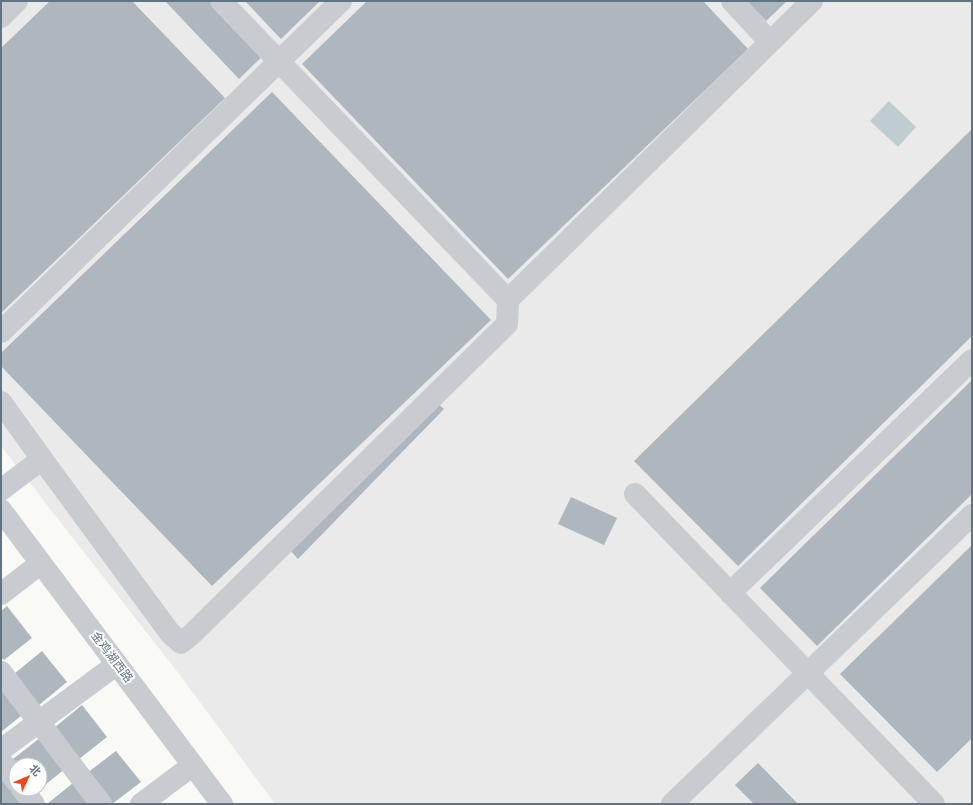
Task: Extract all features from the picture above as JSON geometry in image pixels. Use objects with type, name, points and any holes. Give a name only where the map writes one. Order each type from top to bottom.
[{"type":"street","points":[[1,17],[17,1]]},
{"type":"street","points":[[221,1],[508,300]]},
{"type":"street","points":[[1,332],[341,1]]},
{"type":"street","points":[[732,1],[770,42]]},
{"type":"street","points":[[1,402],[170,633],[181,643],[191,635],[507,324],[508,300],[812,1]]},
{"type":"street","points":[[730,593],[972,360]]},
{"type":"street","points":[[1,490],[42,459]]},
{"type":"street","points":[[635,494],[934,804]]},
{"type":"street","name":"金鸡湖西路","points":[[1,510],[222,804]]},
{"type":"street","points":[[672,804],[972,515]]},
{"type":"street","points":[[1,594],[41,563]]},
{"type":"street","points":[[1,750],[116,664]]},
{"type":"street","points":[[1,672],[101,804]]},
{"type":"street","points":[[1,761],[8,770]]},
{"type":"street","points":[[141,804],[193,765]]},
{"type":"shaded area","points":[[1,1],[972,1],[972,804],[275,804],[183,679],[1,446]]},
{"type":"shaded area","points":[[889,101],[916,127],[898,147],[870,121]]},
{"type":"building","points":[[50,1],[132,1],[225,98],[1,313],[1,48]]},
{"type":"building","points":[[165,1],[219,1],[268,51],[239,79]]},
{"type":"building","points":[[245,1],[320,1],[281,39]]},
{"type":"building","points":[[367,1],[703,1],[748,49],[508,279],[302,64]]},
{"type":"building","points":[[747,1],[787,1],[766,21]]},
{"type":"building","points":[[272,92],[491,320],[212,586],[1,366],[1,353]]},
{"type":"building","points":[[972,129],[972,336],[738,566],[634,461]]},
{"type":"building","points":[[972,380],[972,494],[817,646],[760,588]]},
{"type":"building","points":[[435,401],[444,409],[298,559],[290,550]]},
{"type":"building","points":[[571,497],[617,518],[604,545],[558,524]]},
{"type":"building","points":[[972,545],[972,738],[937,772],[840,674]]},
{"type":"building","points":[[7,606],[32,638],[4,660],[1,657],[1,611]]},
{"type":"building","points":[[42,651],[67,682],[39,705],[14,674]]},
{"type":"building","points":[[1,688],[22,715],[1,732]]},
{"type":"building","points":[[82,705],[107,737],[79,759],[54,728]]},
{"type":"building","points":[[41,737],[66,768],[48,783],[48,757],[16,757]]},
{"type":"building","points":[[116,751],[141,782],[112,804],[87,773]]},
{"type":"building","points":[[758,763],[798,804],[754,804],[735,785]]},
{"type":"building","points":[[1,775],[8,783],[8,797],[20,797],[23,801],[19,804],[1,804]]},
{"type":"building","points":[[73,783],[90,804],[47,804]]}]
